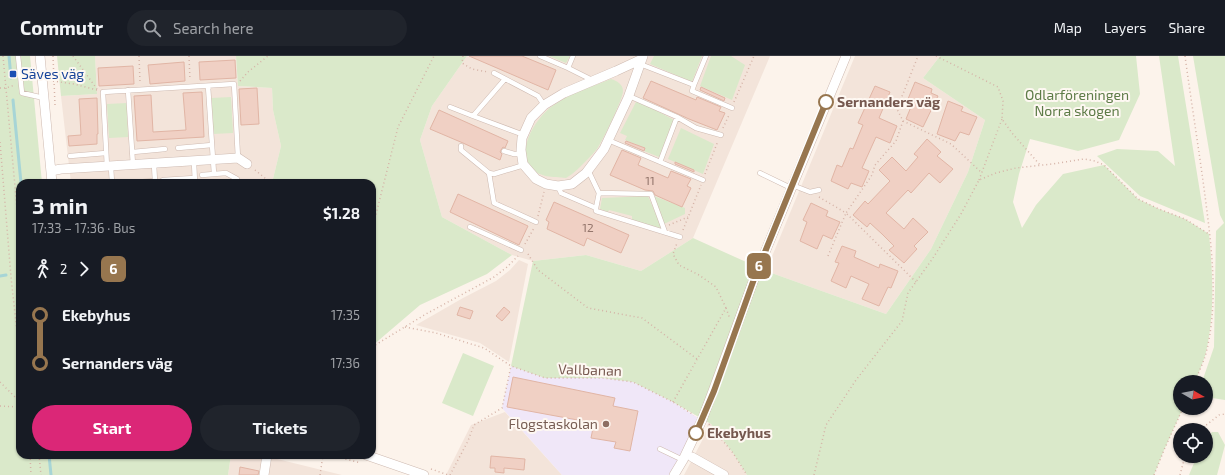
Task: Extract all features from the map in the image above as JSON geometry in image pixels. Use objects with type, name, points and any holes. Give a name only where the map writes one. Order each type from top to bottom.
[{"type":"street","points":[[40,56],[52,179]]},
{"type":"street","points":[[674,475],[683,460],[714,391],[754,279],[846,56]]},
{"type":"street","points":[[642,59],[629,95],[604,149],[586,173],[572,184],[558,186],[546,184],[536,179],[524,165],[521,154],[524,134],[531,118],[544,105],[564,93],[642,59]]},
{"type":"street","points":[[51,171],[61,169],[133,166],[238,158],[247,164]]},
{"type":"street","points":[[692,457],[724,475]]},
{"type":"street","points":[[376,458],[424,475]]},
{"type":"street","points":[[264,475],[266,459]]},
{"type":"lane","points":[[18,56],[22,93],[44,98]]},
{"type":"lane","points":[[540,56],[594,81]]},
{"type":"lane","points":[[568,68],[573,56]]},
{"type":"lane","points":[[706,56],[692,91],[732,108]]},
{"type":"lane","points":[[642,59],[694,85]]},
{"type":"lane","points":[[494,73],[538,96],[544,105]]},
{"type":"lane","points":[[473,116],[505,79]]},
{"type":"lane","points":[[111,179],[106,153],[103,92],[234,84],[238,158]]},
{"type":"lane","points":[[208,86],[214,174]]},
{"type":"lane","points":[[128,90],[133,166]]},
{"type":"lane","points":[[629,95],[677,117],[696,128],[721,135]]},
{"type":"lane","points":[[450,107],[524,134]]},
{"type":"lane","points":[[660,162],[677,117]]},
{"type":"lane","points":[[608,140],[703,180]]},
{"type":"lane","points":[[178,148],[212,146]]},
{"type":"lane","points":[[462,146],[461,150],[489,173],[494,174],[524,165]]},
{"type":"lane","points":[[133,152],[165,149]]},
{"type":"lane","points":[[504,151],[514,154],[521,154]]},
{"type":"lane","points":[[70,156],[106,153]]},
{"type":"lane","points":[[194,162],[195,179]]},
{"type":"lane","points":[[154,164],[155,179]]},
{"type":"lane","points":[[588,170],[599,193],[596,208]]},
{"type":"lane","points":[[202,175],[226,173],[237,179]]},
{"type":"lane","points":[[489,173],[494,203],[536,222]]},
{"type":"lane","points":[[760,173],[810,192],[819,190]]},
{"type":"lane","points":[[558,186],[561,193],[596,208],[596,211],[664,230],[680,237]]},
{"type":"lane","points":[[599,193],[651,194],[664,230]]},
{"type":"lane","points":[[470,227],[522,249]]},
{"type":"lane","points":[[660,449],[683,460]]},
{"type":"path","points":[[3,56],[16,196]]},
{"type":"path","points":[[54,56],[53,81],[55,108]]},
{"type":"path","points":[[53,81],[98,90],[73,56]]},
{"type":"path","points":[[139,56],[140,90]]},
{"type":"path","points":[[189,56],[190,87]]},
{"type":"path","points":[[234,84],[239,83],[248,72],[268,56]]},
{"type":"path","points":[[376,214],[398,127],[434,56]]},
{"type":"path","points":[[463,56],[462,62],[467,66],[494,73]]},
{"type":"path","points":[[731,322],[716,286],[699,275],[679,266],[673,254],[754,56]]},
{"type":"path","points":[[918,56],[897,109],[903,121],[951,144],[982,173]]},
{"type":"path","points":[[814,475],[826,425],[856,380],[902,321],[908,293],[933,258],[961,214],[979,180],[1002,119],[1004,101],[998,87],[936,56]]},
{"type":"path","points":[[1185,56],[1197,136],[1209,234],[1212,289],[1211,321],[1205,356],[1198,375]]},
{"type":"path","points":[[0,88],[6,88],[21,83]]},
{"type":"path","points":[[1002,119],[1040,166]]},
{"type":"path","points":[[828,256],[846,213],[872,175],[875,165],[896,141],[903,121]]},
{"type":"path","points":[[0,142],[1,175],[16,323]]},
{"type":"path","points":[[979,180],[996,173],[1016,168],[1040,166],[1084,158],[1104,165],[1138,199],[1158,209],[1185,219],[1209,234]]},
{"type":"path","points":[[247,164],[266,179]]},
{"type":"path","points":[[376,345],[461,294],[494,277],[507,267],[522,249],[536,222],[546,184]]},
{"type":"path","points":[[810,192],[846,213],[916,282]]},
{"type":"path","points":[[664,230],[688,217]]},
{"type":"path","points":[[522,249],[538,270],[588,308],[642,318],[697,360]]},
{"type":"path","points":[[673,402],[726,308]]},
{"type":"path","name":"Vallbanan","points":[[405,327],[436,333],[484,348],[511,366],[545,378],[603,378],[633,382],[673,402],[710,424],[734,453],[747,475]]},
{"type":"path","points":[[450,475],[468,441],[474,425],[502,408],[511,366]]},
{"type":"path","points":[[0,382],[16,398]]},
{"type":"path","points":[[0,406],[16,407]]},
{"type":"path","points":[[1209,423],[1219,415],[1225,414]]},
{"type":"path","points":[[1154,475],[1180,415]]},
{"type":"path","points":[[30,459],[31,475]]},
{"type":"path","points":[[39,459],[41,475]]},
{"type":"path","points":[[320,475],[322,459]]},
{"type":"path","points":[[1180,475],[1183,463]]},
{"type":"shaded area","points":[[95,56],[236,56],[238,86],[272,88],[273,110],[281,146],[273,179],[71,179],[61,96],[97,94]]},
{"type":"shaded area","points":[[467,56],[770,56],[693,238],[641,271],[586,255],[533,261],[512,255],[442,217],[420,140],[432,106]]},
{"type":"shaded area","points":[[855,56],[940,56],[923,78],[985,120],[968,172],[931,249],[886,314],[766,271]]},
{"type":"shaded area","points":[[519,260],[528,264],[509,362],[480,343],[416,325],[496,281],[510,270]]},
{"type":"shaded area","name":"Flogstaskolan","points":[[511,366],[545,378],[603,378],[633,382],[673,402],[698,418],[670,475],[562,475],[502,408]]},
{"type":"shaded area","points":[[505,412],[562,475],[446,475],[471,425]]},
{"type":"shaded area","points":[[708,423],[711,424],[733,453],[747,475],[684,475],[704,437]]},
{"type":"shaded area","points":[[230,459],[277,459],[342,475],[228,475]]},
{"type":"green space","points":[[0,56],[30,56],[42,179],[16,179],[16,459],[230,459],[228,475],[0,475]]},
{"type":"green space","points":[[57,56],[95,56],[97,94],[61,96]]},
{"type":"green space","points":[[236,56],[467,56],[432,106],[420,140],[442,217],[512,255],[487,274],[420,305],[376,343],[376,179],[273,179],[281,146],[273,110],[272,88],[238,86]]},
{"type":"green space","points":[[549,56],[570,56],[566,63]]},
{"type":"green space","points":[[654,56],[702,56],[692,82],[650,64]]},
{"type":"green space","points":[[711,56],[731,56],[745,65],[732,100],[700,86]]},
{"type":"green space","name":"Odlarföreningen Norra skogen","points":[[940,56],[1136,56],[1140,94],[1119,140],[1078,151],[1030,139],[1019,174],[1013,202],[1022,228],[1036,205],[1063,174],[1104,165],[1138,199],[1185,219],[1209,234],[1212,311],[1205,356],[1198,375],[1173,375],[1173,415],[1180,415],[1176,423],[1173,423],[1173,430],[1154,475],[747,475],[733,453],[711,424],[673,402],[633,382],[603,378],[545,378],[511,366],[533,261],[586,255],[641,271],[693,238],[766,271],[886,314],[931,249],[968,172],[985,120],[923,78]]},
{"type":"green space","points":[[1159,56],[1178,56],[1205,223],[1140,196],[1097,156],[1117,149],[1158,151],[1175,166]]},
{"type":"green space","points":[[1193,56],[1225,56],[1225,400],[1213,398],[1213,375],[1204,375],[1214,347],[1216,231],[1224,223],[1220,215]]},
{"type":"green space","points":[[611,79],[621,85],[623,89],[622,96],[597,149],[579,168],[566,178],[547,176],[535,171],[527,160],[526,146],[528,138],[540,117],[551,107],[565,98]]},
{"type":"green space","points":[[231,97],[233,133],[213,134],[211,98]]},
{"type":"green space","points":[[637,100],[674,120],[659,157],[644,151],[645,148],[625,140],[627,136],[620,133]]},
{"type":"green space","points":[[127,103],[128,137],[109,138],[107,104]]},
{"type":"green space","points":[[681,128],[714,144],[703,174],[668,159]]},
{"type":"green space","points":[[648,196],[663,230],[632,220],[632,216],[609,210],[608,212],[600,209],[602,198]]},
{"type":"green space","points":[[654,196],[685,208],[685,214],[664,224]]},
{"type":"green space","points":[[463,353],[494,366],[473,416],[442,403]]},
{"type":"green space","points":[[1213,432],[1218,432],[1225,445],[1217,475],[1189,475],[1194,463],[1213,463]]},
{"type":"building","points":[[469,56],[522,56],[556,70],[548,90]]},
{"type":"building","points":[[235,60],[236,78],[200,80],[199,62]]},
{"type":"building","points":[[184,62],[185,81],[150,84],[148,65]]},
{"type":"building","points":[[133,66],[134,84],[99,86],[98,68]]},
{"type":"building","points":[[651,81],[696,100],[697,97],[721,107],[719,111],[725,113],[717,130],[643,98]]},
{"type":"building","points":[[915,82],[932,89],[931,93],[938,96],[923,127],[906,119],[913,102],[908,99]]},
{"type":"building","points":[[875,86],[890,92],[879,118],[897,126],[890,143],[876,137],[862,168],[869,171],[862,187],[851,183],[848,189],[831,181],[837,165],[842,167],[850,148],[853,149],[863,125],[858,123]]},
{"type":"building","points":[[701,87],[725,98],[724,101],[700,90]]},
{"type":"building","points":[[257,88],[259,124],[241,125],[239,89]]},
{"type":"building","points":[[202,92],[204,137],[137,141],[134,96],[151,95],[153,132],[186,130],[183,93]]},
{"type":"building","points":[[97,98],[97,144],[69,146],[68,136],[81,135],[79,99]]},
{"type":"building","points":[[948,101],[963,107],[961,111],[977,117],[969,135],[960,132],[955,141],[937,134]]},
{"type":"building","points":[[439,110],[508,141],[505,148],[503,147],[500,152],[502,154],[500,160],[430,129]]},
{"type":"building","points":[[927,139],[941,152],[937,156],[953,169],[940,183],[929,173],[911,193],[908,190],[886,213],[904,229],[913,218],[928,232],[914,246],[917,249],[904,263],[889,250],[894,246],[882,234],[870,223],[867,227],[853,215],[865,201],[868,204],[890,181],[879,170],[892,157],[906,171],[918,157],[914,154]]},
{"type":"building","points":[[626,141],[645,148],[644,151],[625,143]]},
{"type":"building","points":[[622,150],[641,158],[638,165],[668,178],[671,171],[691,179],[687,186],[691,188],[682,207],[655,195],[653,191],[645,190],[610,175]]},
{"type":"building","points":[[675,162],[694,170],[694,172],[675,164]]},
{"type":"building","points":[[458,194],[528,226],[519,245],[450,212]]},
{"type":"building","points":[[554,202],[629,235],[621,253],[587,238],[584,246],[547,229],[549,222],[546,220]]},
{"type":"building","points":[[811,203],[828,211],[826,216],[840,222],[832,239],[823,235],[817,249],[800,241],[807,222],[803,220]]},
{"type":"building","points":[[842,246],[856,251],[854,257],[879,268],[880,264],[898,271],[891,288],[888,287],[879,306],[862,299],[869,284],[851,276],[846,288],[831,281],[839,263],[835,262]]},
{"type":"building","points":[[460,307],[473,311],[470,319],[457,315]]},
{"type":"building","points":[[504,307],[510,312],[502,321],[496,316]]},
{"type":"building","points":[[513,377],[615,398],[613,406],[638,411],[630,451],[614,448],[616,442],[591,438],[594,423],[507,407]]},
{"type":"building","points":[[491,456],[525,459],[524,470],[504,468],[504,473],[495,472],[495,468],[490,468]]},
{"type":"building","points":[[240,467],[259,471],[258,475],[239,475]]},
{"type":"waterway","points":[[9,56],[11,78]]},
{"type":"waterway","points":[[13,100],[21,179]]},
{"type":"waterway","points":[[0,276],[6,275]]},
{"type":"waterway","points":[[49,459],[51,475]]},
{"type":"bus line","name":"6","points":[[696,433],[714,391],[754,279],[826,102]]},
{"type":"place","name":"Säves väg","points":[[13,74]]},
{"type":"place","name":"Sernanders väg","points":[[826,102]]},
{"type":"place","name":"Flogstaskolan","points":[[606,424]]},
{"type":"place","name":"Ekebyhus","points":[[696,433]]}]
